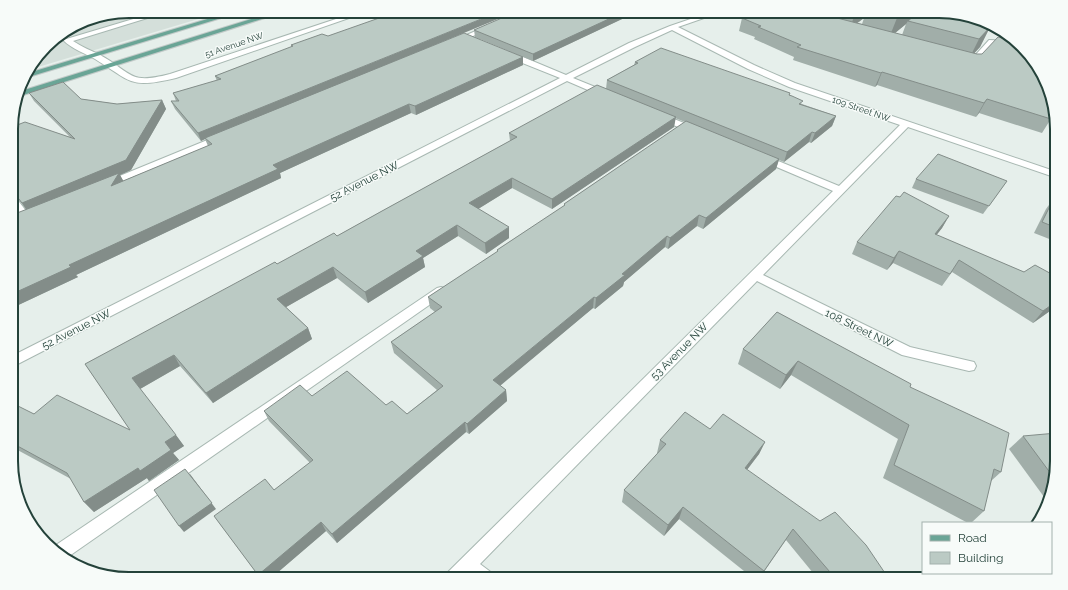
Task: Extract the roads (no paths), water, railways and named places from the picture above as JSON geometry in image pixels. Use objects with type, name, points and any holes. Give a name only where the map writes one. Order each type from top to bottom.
[{"type":"main road","points":[[32,74],[216,18]]},
{"type":"main road","name":"51 Avenue NW","points":[[24,93],[262,18]]},
{"type":"street","name":"51 Avenue NW","points":[[137,18],[67,40],[86,53],[95,56],[131,80],[144,82],[163,79],[345,18]]},
{"type":"street","name":"52 Avenue NW","points":[[18,359],[566,78],[672,27],[700,18]]},
{"type":"street","points":[[487,46],[462,38],[500,22]]},
{"type":"street","name":"109 Street NW","points":[[672,27],[780,80],[1050,173]]},
{"type":"street","points":[[964,62],[971,64],[992,42],[1009,43]]},
{"type":"street","points":[[502,52],[618,99]]},
{"type":"street","points":[[647,111],[706,135]]},
{"type":"street","name":"53 Avenue NW","points":[[460,572],[906,124]]},
{"type":"street","points":[[670,135],[684,126]]},
{"type":"street","points":[[99,188],[231,133]]},
{"type":"street","points":[[757,156],[840,190]]},
{"type":"street","points":[[18,208],[26,218]]},
{"type":"street","name":"108 Street NW","points":[[754,275],[907,351],[969,366]]},
{"type":"street","points":[[63,550],[453,283]]},
{"type":"street","points":[[467,565],[476,572]]}]
